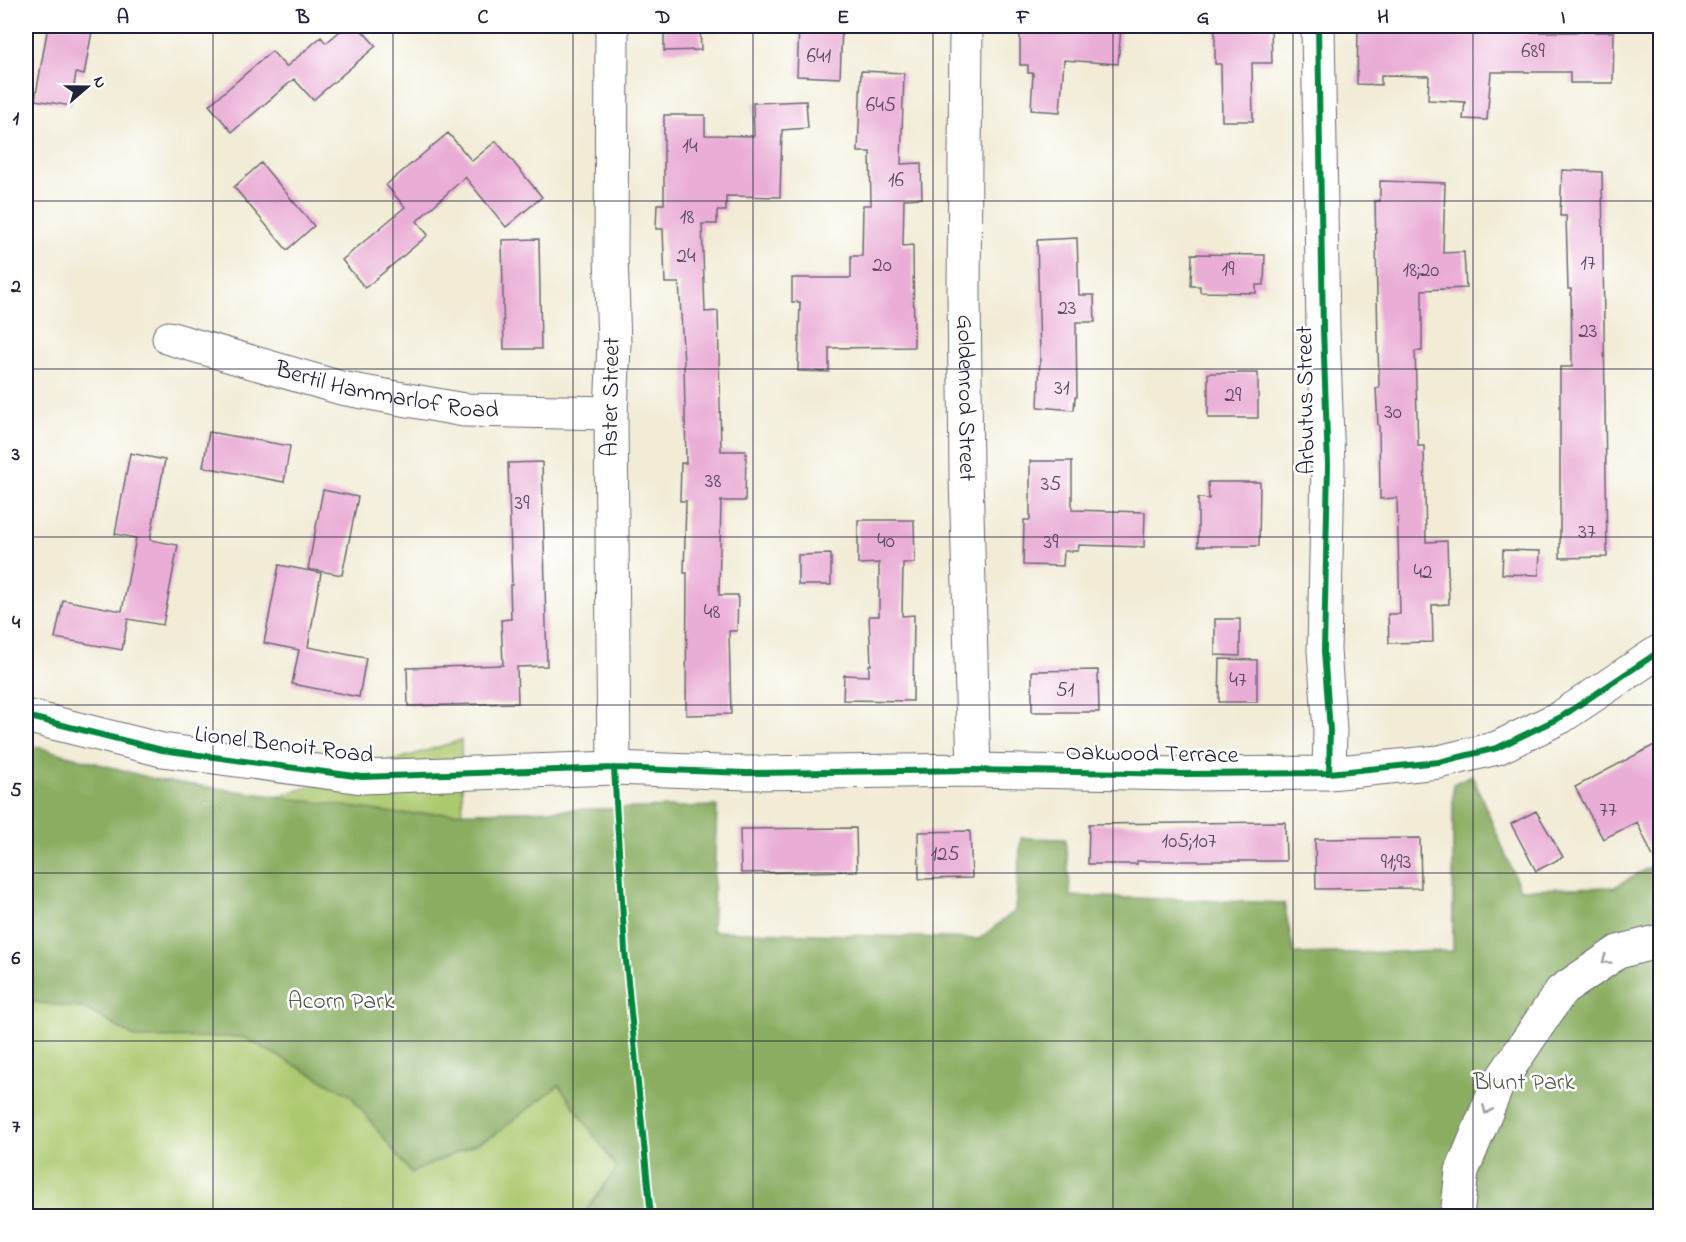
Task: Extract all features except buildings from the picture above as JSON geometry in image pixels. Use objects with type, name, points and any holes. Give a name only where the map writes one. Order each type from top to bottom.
[{"type":"street","name":"Aster Street","points":[[612,26],[610,256],[614,343],[611,413],[614,768]]},
{"type":"street","name":"Goldenrod Street","points":[[966,26],[964,292],[974,770]]},
{"type":"street","name":"Arbutus Street","points":[[1318,26],[1323,329],[1328,465],[1324,651],[1330,730],[1329,773]]},
{"type":"street","name":"Bertil Hammarlof Road","points":[[169,338],[341,388],[464,410],[611,413]]},
{"type":"street","name":"Oakwood Terrace","points":[[614,768],[746,773],[974,770],[1184,774],[1329,773],[1439,762],[1497,748],[1561,717],[1660,651]]},
{"type":"street","name":"Lionel Benoit Road","points":[[26,716],[162,750],[362,777],[614,768]]},
{"type":"street","points":[[1457,1216],[1462,1171],[1497,1086],[1561,991],[1618,952],[1660,941]]},
{"type":"green space","points":[[461,740],[463,825],[587,964],[1505,951],[1660,1216],[26,1216],[26,874]]},
{"type":"green space","points":[[26,744],[158,780],[401,814],[717,806],[712,931],[979,939],[1015,911],[1021,838],[1065,839],[1071,896],[1284,903],[1294,954],[1453,951],[1453,784],[1472,775],[1520,889],[1615,887],[1660,861],[1660,1216],[582,1216],[617,1168],[559,1085],[493,1136],[411,1173],[350,1095],[243,1037],[136,1038],[86,1009],[26,1001]]},
{"type":"cycle path","points":[[1318,26],[1323,329],[1328,465],[1324,651],[1330,730],[1329,773]]},
{"type":"cycle path","points":[[26,716],[162,750],[362,777],[614,768],[746,773],[974,770],[1184,774],[1329,773],[1439,762],[1497,748],[1561,717],[1660,651]]},
{"type":"cycle path","points":[[614,768],[625,951],[651,1216]]},
{"type":"park label","name":"Acorn Park","points":[[341,1002]]},
{"type":"park label","name":"Blunt Park","points":[[1524,1083]]}]
